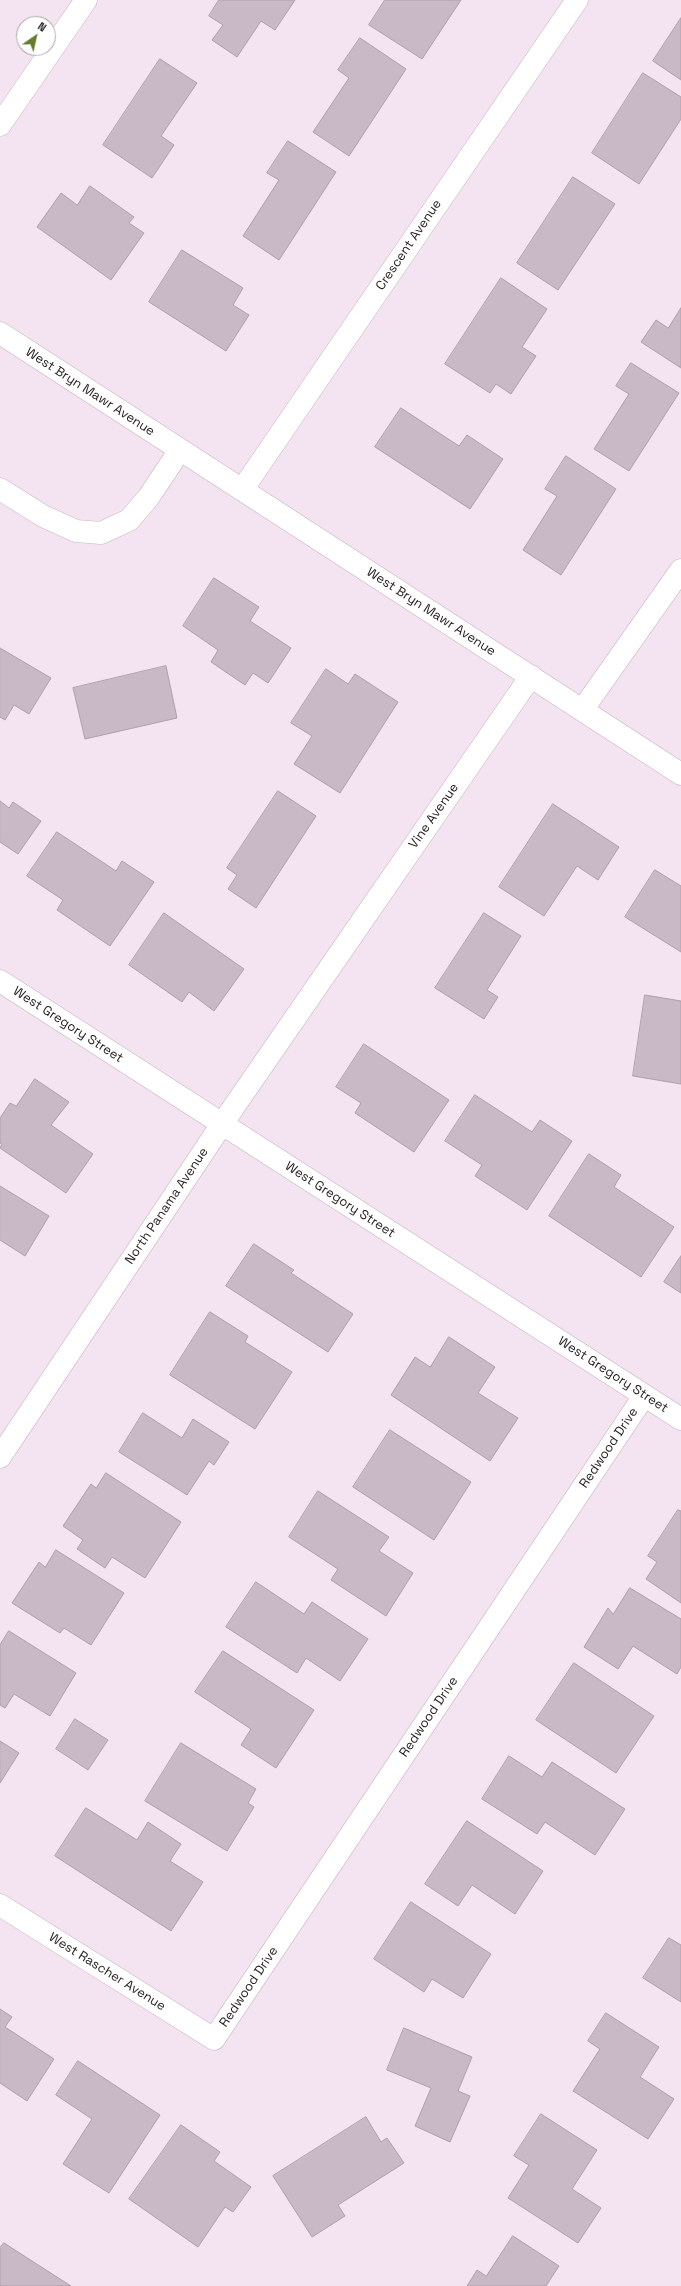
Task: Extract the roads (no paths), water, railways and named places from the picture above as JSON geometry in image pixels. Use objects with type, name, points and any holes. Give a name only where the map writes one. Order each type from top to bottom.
[{"type":"street","points":[[0,125],[86,0]]},
{"type":"street","name":"Crescent Avenue","points":[[242,490],[577,0]]},
{"type":"street","name":"West Bryn Mawr Avenue","points":[[0,333],[583,709],[681,774]]},
{"type":"street","points":[[0,488],[43,516],[76,531],[101,533],[129,520],[148,498],[180,450]]},
{"type":"street","points":[[583,709],[681,570]]},
{"type":"street","name":"Vine Avenue","points":[[337,956],[531,676]]},
{"type":"street","name":"North Panama Avenue","points":[[0,1457],[222,1124],[337,956]]},
{"type":"street","name":"West Gregory Street","points":[[0,981],[681,1419]]},
{"type":"street","name":"Redwood Drive","points":[[214,2039],[644,1396]]},
{"type":"street","name":"West Rascher Avenue","points":[[0,1905],[214,2039]]}]
